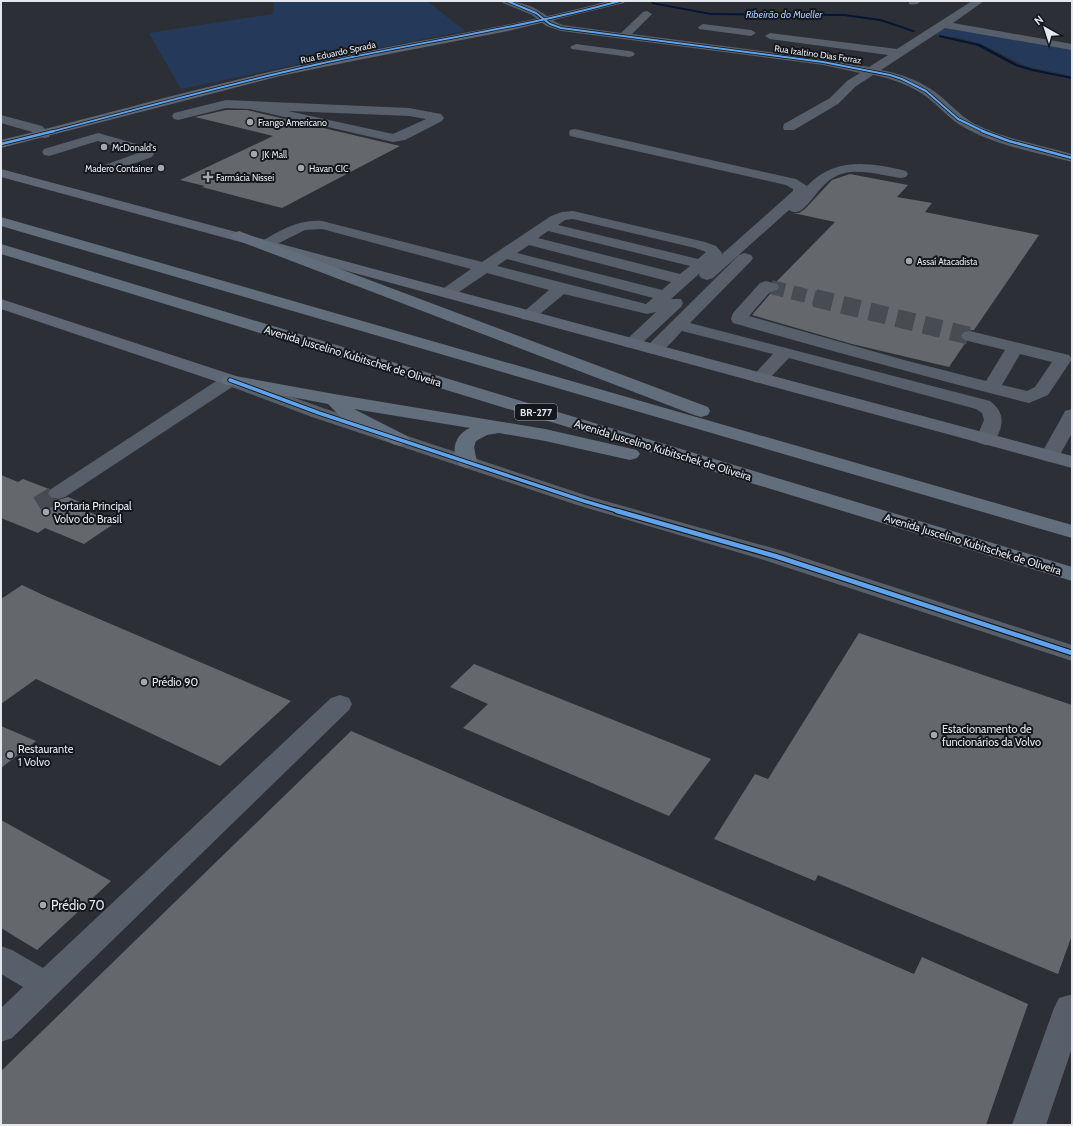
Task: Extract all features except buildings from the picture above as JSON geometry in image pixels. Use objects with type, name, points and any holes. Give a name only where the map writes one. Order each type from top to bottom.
[{"type":"highway","points":[[1,220],[1072,532]]},
{"type":"highway","points":[[239,236],[857,470]]},
{"type":"highway","name":"Avenida Juscelino Kubitschek de Oliveira","points":[[1,249],[1072,574]]},
{"type":"highway","points":[[230,380],[334,400],[501,427],[584,443],[677,466],[1072,578]]},
{"type":"highway","points":[[334,400],[350,415],[400,440]]},
{"type":"highway","points":[[467,462],[462,452],[463,443],[471,435],[482,430],[501,427]]},
{"type":"main road","name":"Rua Eduardo Sprada","points":[[3,149],[44,134],[298,69],[544,20],[620,1]]},
{"type":"main road","name":"Rua Eduardo Sprada","points":[[3,149],[62,130]]},
{"type":"main road","points":[[2,172],[1072,462]]},
{"type":"main road","points":[[1,304],[230,380]]},
{"type":"street","name":"Rua Izaltino Dias Ferraz","points":[[507,1],[536,13],[544,20],[561,28],[623,36],[684,47],[787,58],[872,70],[890,75],[915,85],[934,97],[958,119],[972,128],[1004,139],[1072,158]]},
{"type":"street","points":[[959,2],[976,3]]},
{"type":"street","points":[[788,127],[834,101],[851,84],[976,3]]},
{"type":"street","points":[[603,50],[623,36],[647,14]]},
{"type":"street","points":[[684,47],[706,24],[752,33]]},
{"type":"street","points":[[943,24],[1072,47]]},
{"type":"street","points":[[1060,45],[1068,35]]},
{"type":"street","points":[[770,36],[899,53]]},
{"type":"street","points":[[576,47],[629,54]]},
{"type":"street","points":[[749,58],[781,62],[787,58]]},
{"type":"street","points":[[178,116],[226,104],[251,105],[336,110],[409,112],[437,116],[438,118],[400,137],[393,138],[267,110],[251,105]]},
{"type":"street","points":[[1,119],[37,129],[44,134]]},
{"type":"street","points":[[575,133],[791,182],[800,187],[800,192],[632,343]]},
{"type":"street","points":[[49,152],[98,137],[146,152],[147,154],[107,169]]},
{"type":"street","points":[[654,349],[827,175],[840,169],[853,167],[901,174]]},
{"type":"street","points":[[267,244],[298,227],[310,224],[322,225],[484,268],[561,288],[643,308],[651,308],[714,253],[711,249],[700,245],[573,215],[562,216],[525,239],[484,268],[447,293]]},
{"type":"street","points":[[525,239],[683,280]]},
{"type":"street","points":[[504,254],[665,296]]},
{"type":"street","points":[[769,286],[739,317],[739,319],[894,372],[983,405],[991,411],[993,420],[986,439]]},
{"type":"street","points":[[528,314],[561,288]]},
{"type":"street","points":[[679,325],[785,352],[991,388],[1029,397],[1042,391],[1063,359],[970,336]]},
{"type":"street","points":[[991,388],[1015,347]]},
{"type":"street","points":[[760,378],[785,352]]},
{"type":"street","points":[[58,493],[230,380],[319,413],[584,501],[783,559],[1072,653]]},
{"type":"street","points":[[1050,456],[1072,415]]},
{"type":"street","points":[[1,1028],[340,704]]},
{"type":"street","points":[[1,959],[45,985]]},
{"type":"street","points":[[1029,1125],[1070,1008]]},
{"type":"shaded area","points":[[274,1],[427,1],[465,31],[181,89],[149,33],[273,14]]},
{"type":"shaded area","points":[[946,27],[1072,49],[1072,76],[1026,66],[984,45],[960,38],[935,34]]},
{"type":"waterway","name":"Ribeirão do Mueller","points":[[652,3],[711,14],[844,15],[881,20],[914,31]]},
{"type":"waterway","name":"Ribeirão do Mueller","points":[[940,36],[979,45],[1016,65],[1032,70],[1072,78]]},
{"type":"tunnel","points":[[771,287],[815,298]]},
{"type":"tunnel","points":[[815,298],[970,336]]},
{"type":"tunnel","points":[[815,298],[819,299]]},
{"type":"tunnel","points":[[38,505],[58,493]]},
{"type":"cycle path","points":[[507,1],[536,13],[550,24],[561,28],[823,62],[890,75],[902,79],[926,91],[958,119],[972,127],[1009,141],[1072,158]]},
{"type":"cycle path","points":[[1,144],[280,73],[358,56],[546,20],[620,1]]},
{"type":"cycle path","points":[[230,380],[319,413],[584,501],[775,556],[1072,653]]},
{"type":"place","name":"Frango Americano","points":[[250,122]]},
{"type":"place","name":"McDonald's","points":[[104,147]]},
{"type":"place","name":"JK Mall","points":[[254,154]]},
{"type":"place","name":"Madero Container","points":[[161,168]]},
{"type":"place","name":"Havan CIC","points":[[301,168]]},
{"type":"place","name":"Farmácia Nissei","points":[[208,177]]},
{"type":"place","name":"Assaí Atacadista","points":[[909,261]]},
{"type":"place","name":"Portaria Principal Volvo do Brasil","points":[[46,512]]},
{"type":"place","name":"Prédio 90","points":[[144,682]]},
{"type":"place","name":"Estacionamento de funcionários da Volvo","points":[[934,735]]},
{"type":"place","name":"Restaurante 1 Volvo","points":[[10,755]]},
{"type":"place","name":"Prédio 70","points":[[43,905]]}]
